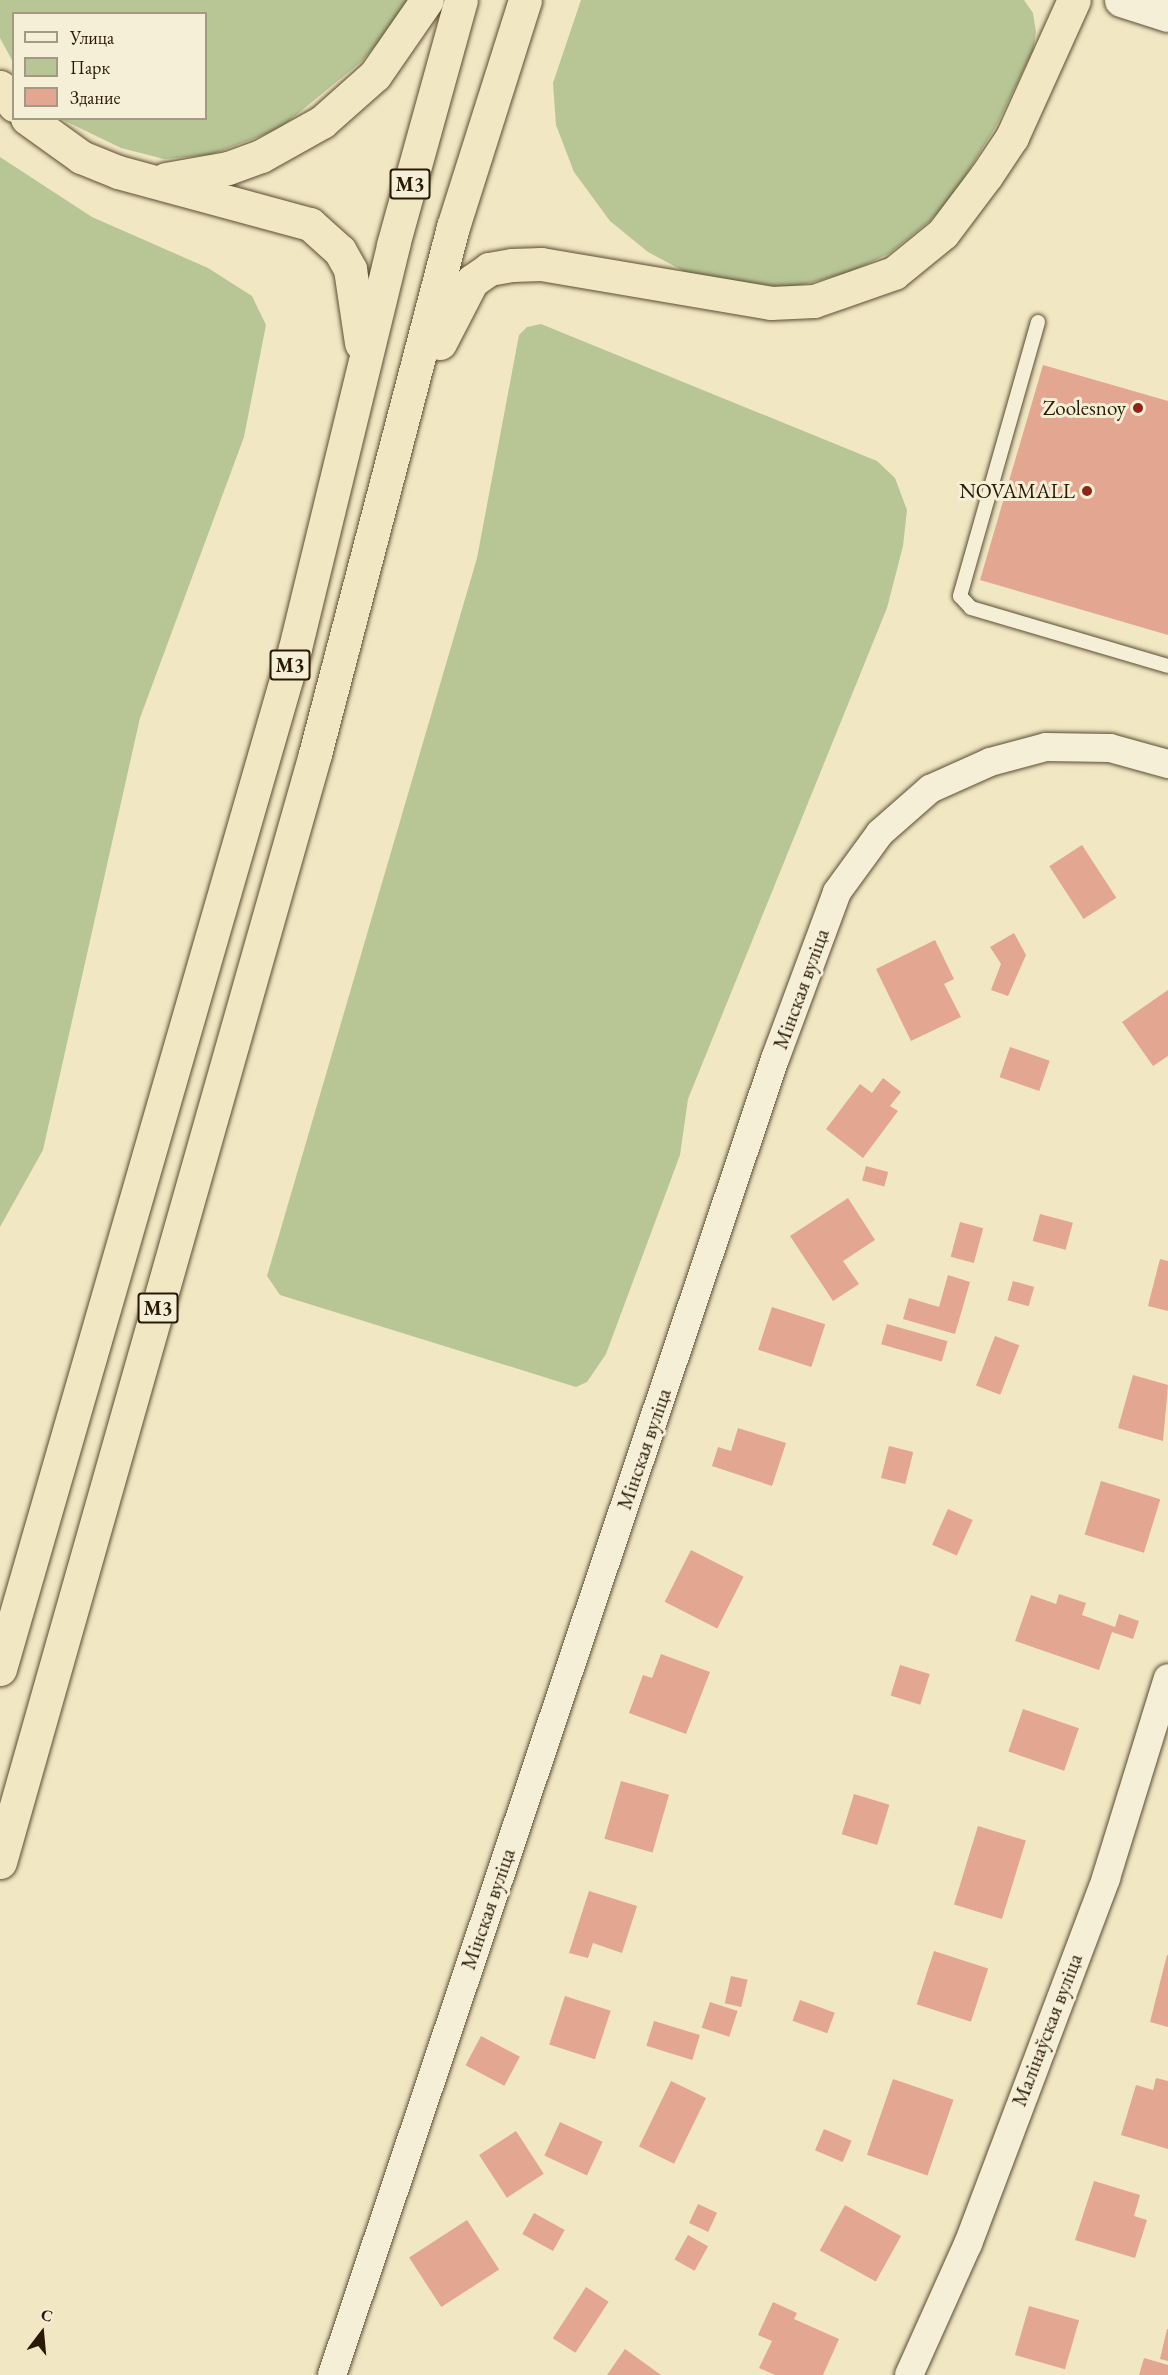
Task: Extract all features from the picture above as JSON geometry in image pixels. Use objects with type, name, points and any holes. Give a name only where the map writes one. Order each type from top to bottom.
[{"type":"highway","points":[[155,181],[228,168],[261,156],[322,122],[375,75],[428,0]]},
{"type":"highway","name":"М3","points":[[0,1669],[295,648],[363,370],[461,0]]},
{"type":"highway","name":"М3","points":[[0,1862],[315,754],[402,430],[453,227],[525,0]]},
{"type":"highway","points":[[402,430],[457,305],[472,281],[489,269],[541,264],[771,303],[814,301],[894,273],[943,233],[992,166],[1026,109],[1074,0]]},
{"type":"highway","points":[[0,87],[12,102]]},
{"type":"highway","points":[[30,120],[81,157],[155,181],[291,216],[327,236],[350,269],[363,370]]},
{"type":"main road","points":[[1121,0],[1168,15]]},
{"type":"street","name":"Мінская вуліца","points":[[332,2375],[775,1059],[837,892],[880,832],[930,789],[990,762],[1046,747],[1110,748],[1168,764]]},
{"type":"street","name":"Малінаўская вуліца","points":[[909,2375],[968,2244],[1107,1878],[1168,1678]]},
{"type":"lane","points":[[1038,322],[960,596],[970,608],[1168,666]]},
{"type":"green space","points":[[0,0],[416,0],[362,61],[279,129],[210,155],[164,159],[121,148],[63,120],[207,120],[207,12],[12,12],[12,60],[0,38]]},
{"type":"green space","points":[[581,0],[1024,0],[1033,13],[1036,32],[1033,51],[996,126],[953,196],[932,219],[890,253],[848,273],[785,289],[689,274],[648,252],[610,221],[574,172],[556,125],[553,83]]},
{"type":"green space","points":[[0,157],[92,217],[208,268],[252,296],[266,325],[244,437],[140,718],[43,1150],[0,1227]]},
{"type":"green space","points":[[541,324],[877,461],[895,478],[907,510],[903,546],[887,608],[688,1099],[680,1155],[606,1354],[587,1382],[576,1387],[280,1295],[267,1276],[477,558],[519,335],[527,327]]},
{"type":"building","name":"NOVAMALL","points":[[1043,365],[1168,401],[1168,635],[980,580]]},
{"type":"building","points":[[1082,845],[1116,898],[1084,919],[1049,866]]},
{"type":"building","points":[[1014,933],[1026,955],[1008,996],[991,990],[1001,964],[990,947]]},
{"type":"building","points":[[935,940],[954,979],[944,984],[961,1017],[911,1041],[876,969]]},
{"type":"building","points":[[1168,990],[1168,1056],[1153,1066],[1122,1022]]},
{"type":"building","points":[[1010,1047],[1050,1061],[1039,1091],[1000,1077]]},
{"type":"building","points":[[883,1078],[901,1092],[890,1106],[898,1111],[863,1158],[826,1129],[860,1084],[872,1093]]},
{"type":"building","points":[[866,1166],[888,1172],[884,1186],[862,1180]]},
{"type":"building","points":[[848,1198],[875,1240],[843,1261],[859,1284],[833,1301],[790,1236]]},
{"type":"building","points":[[1040,1214],[1073,1223],[1066,1250],[1033,1241]]},
{"type":"building","points":[[960,1222],[983,1228],[974,1263],[951,1257]]},
{"type":"building","points":[[1160,1259],[1168,1261],[1168,1311],[1148,1306]]},
{"type":"building","points":[[948,1275],[970,1282],[955,1334],[903,1319],[909,1298],[939,1307]]},
{"type":"building","points":[[1013,1281],[1034,1287],[1029,1306],[1007,1300]]},
{"type":"building","points":[[772,1307],[825,1324],[811,1367],[758,1350]]},
{"type":"building","points":[[887,1324],[948,1341],[942,1362],[881,1344]]},
{"type":"building","points":[[995,1336],[1019,1345],[1000,1395],[976,1385]]},
{"type":"building","points":[[1133,1375],[1168,1385],[1163,1441],[1118,1428]]},
{"type":"building","points":[[738,1428],[786,1443],[772,1486],[712,1466],[718,1447],[731,1451]]},
{"type":"building","points":[[889,1446],[913,1452],[905,1484],[881,1478]]},
{"type":"building","points":[[1101,1481],[1160,1499],[1144,1553],[1085,1535]]},
{"type":"building","points":[[948,1509],[973,1520],[957,1556],[932,1545]]},
{"type":"building","points":[[691,1550],[744,1577],[717,1628],[665,1602]]},
{"type":"building","points":[[1059,1594],[1086,1603],[1082,1615],[1115,1627],[1119,1614],[1139,1621],[1133,1639],[1112,1632],[1099,1670],[1015,1641],[1031,1595],[1056,1604]]},
{"type":"building","points":[[661,1654],[710,1672],[686,1734],[629,1713],[643,1675],[652,1678]]},
{"type":"building","points":[[900,1665],[930,1674],[920,1705],[891,1696]]},
{"type":"building","points":[[1023,1709],[1079,1728],[1064,1771],[1008,1752]]},
{"type":"building","points":[[621,1781],[669,1795],[653,1852],[604,1839]]},
{"type":"building","points":[[854,1794],[889,1805],[877,1845],[842,1834]]},
{"type":"building","points":[[978,1826],[1026,1841],[1002,1919],[954,1904]]},
{"type":"building","points":[[589,1891],[637,1906],[622,1953],[593,1943],[588,1958],[569,1953]]},
{"type":"building","points":[[934,1951],[988,1969],[971,2022],[917,2004]]},
{"type":"building","points":[[1168,1955],[1168,2027],[1150,2022]]},
{"type":"building","points":[[731,1976],[748,1980],[741,2007],[725,2003]]},
{"type":"building","points":[[565,1996],[611,2011],[595,2059],[549,2045]]},
{"type":"building","points":[[800,2000],[835,2013],[827,2033],[792,2021]]},
{"type":"building","points":[[710,2002],[738,2011],[729,2037],[702,2028]]},
{"type":"building","points":[[654,2021],[700,2035],[692,2060],[646,2046]]},
{"type":"building","points":[[481,2036],[520,2057],[504,2086],[466,2065]]},
{"type":"building","points":[[1156,2078],[1168,2081],[1168,2149],[1121,2135],[1136,2085],[1153,2090]]},
{"type":"building","points":[[893,2079],[954,2100],[927,2175],[867,2155]]},
{"type":"building","points":[[671,2081],[706,2098],[674,2164],[639,2147]]},
{"type":"building","points":[[560,2122],[603,2142],[587,2175],[544,2156]]},
{"type":"building","points":[[824,2129],[852,2141],[843,2162],[815,2150]]},
{"type":"building","points":[[516,2131],[544,2174],[507,2198],[479,2155]]},
{"type":"building","points":[[1094,2181],[1140,2195],[1134,2216],[1147,2220],[1135,2258],[1075,2240]]},
{"type":"building","points":[[698,2204],[717,2213],[708,2232],[689,2223]]},
{"type":"building","points":[[845,2205],[901,2236],[876,2282],[820,2250]]},
{"type":"building","points":[[534,2213],[565,2230],[553,2251],[522,2234]]},
{"type":"building","points":[[467,2220],[499,2269],[441,2307],[409,2258]]},
{"type":"building","points":[[688,2235],[708,2246],[695,2271],[674,2259]]},
{"type":"building","points":[[586,2287],[609,2302],[575,2353],[553,2338]]},
{"type":"building","points":[[773,2302],[797,2313],[794,2319],[839,2339],[823,2375],[775,2375],[759,2368],[772,2341],[758,2335]]},
{"type":"building","points":[[1029,2306],[1079,2320],[1065,2369],[1015,2355]]},
{"type":"building","points":[[1168,2329],[1168,2361],[1160,2359]]},
{"type":"building","points":[[625,2349],[661,2375],[607,2375]]},
{"type":"building","points":[[1144,2358],[1168,2365],[1168,2375],[1139,2375]]},
{"type":"place","name":"Zoolesnoy","points":[[1138,408]]},
{"type":"place","name":"NOVAMALL","points":[[1087,491]]}]
